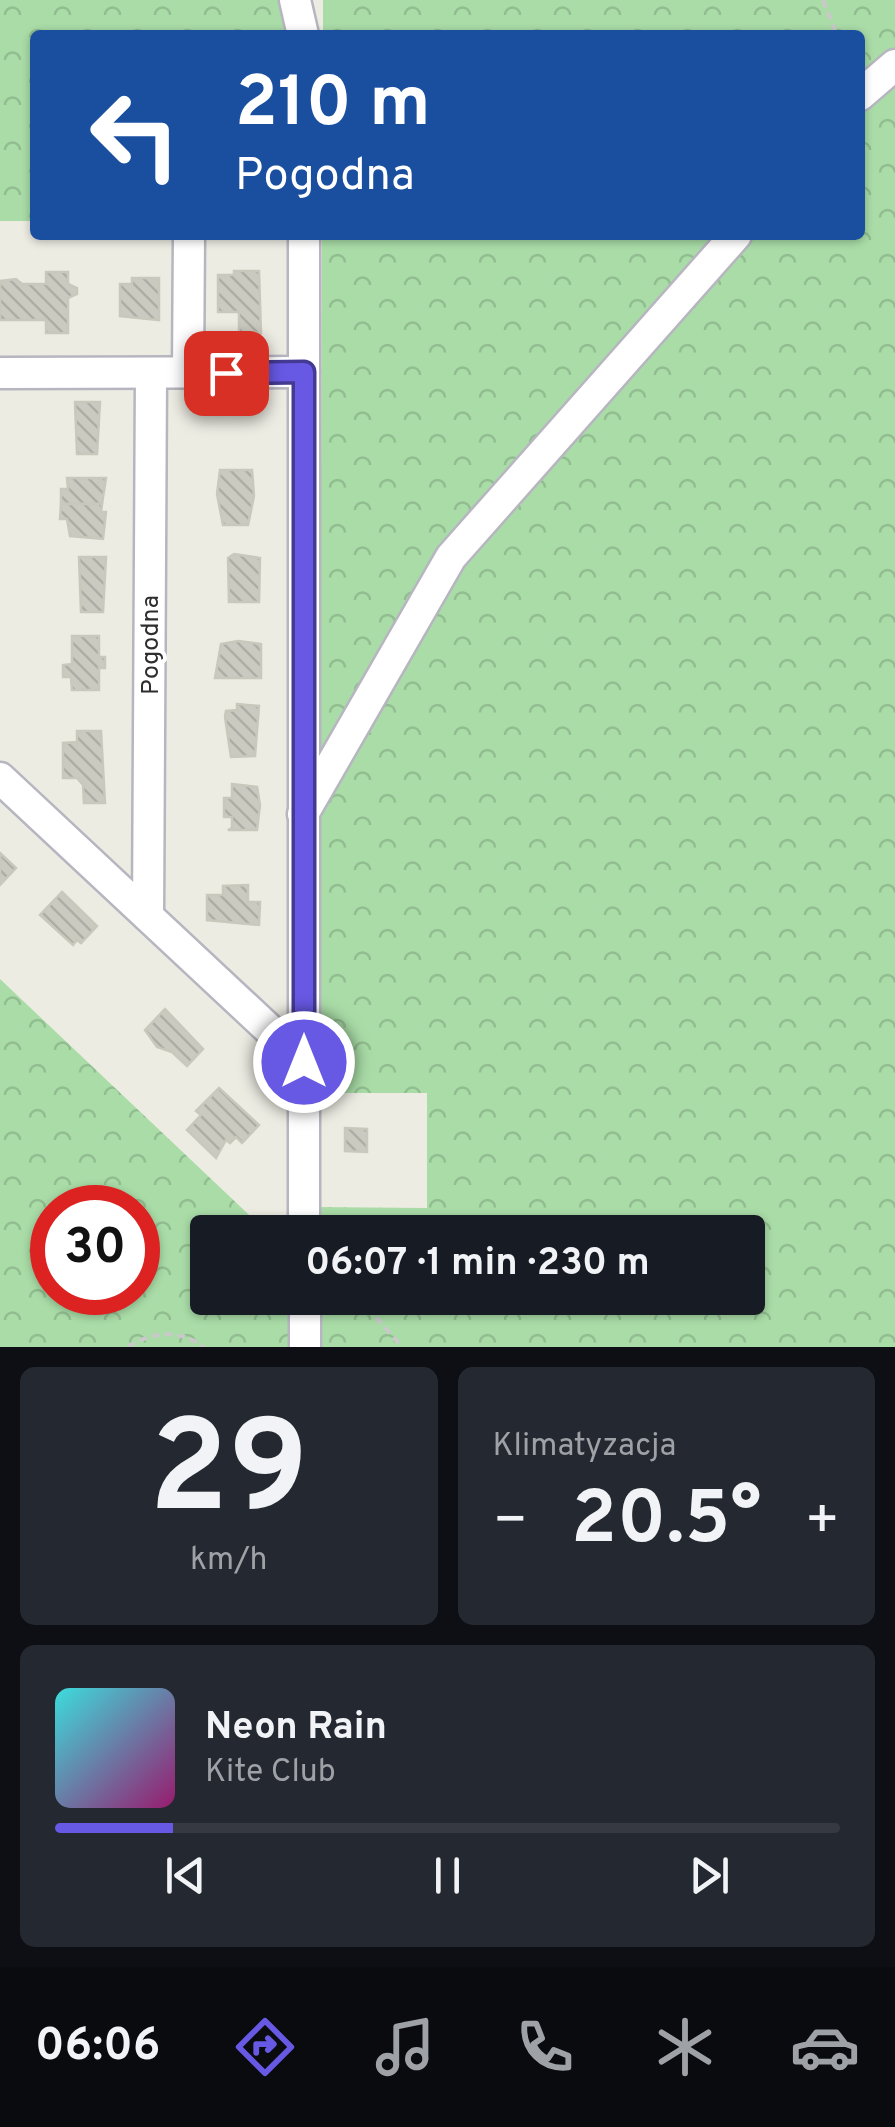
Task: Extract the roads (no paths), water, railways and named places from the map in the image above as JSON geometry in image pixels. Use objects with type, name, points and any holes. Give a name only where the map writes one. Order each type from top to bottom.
[{"type":"street","points":[[295,0],[302,30]]},
{"type":"street","points":[[865,91],[895,65]]},
{"type":"street","points":[[188,373],[189,240]]},
{"type":"street","points":[[304,240],[304,1215]]},
{"type":"street","points":[[303,814],[451,557],[732,240]]},
{"type":"street","points":[[0,373],[304,372]]},
{"type":"street","name":"Pogodna","points":[[148,916],[151,375]]},
{"type":"street","points":[[0,778],[304,1062]]},
{"type":"street","points":[[305,1315],[305,1347]]}]
